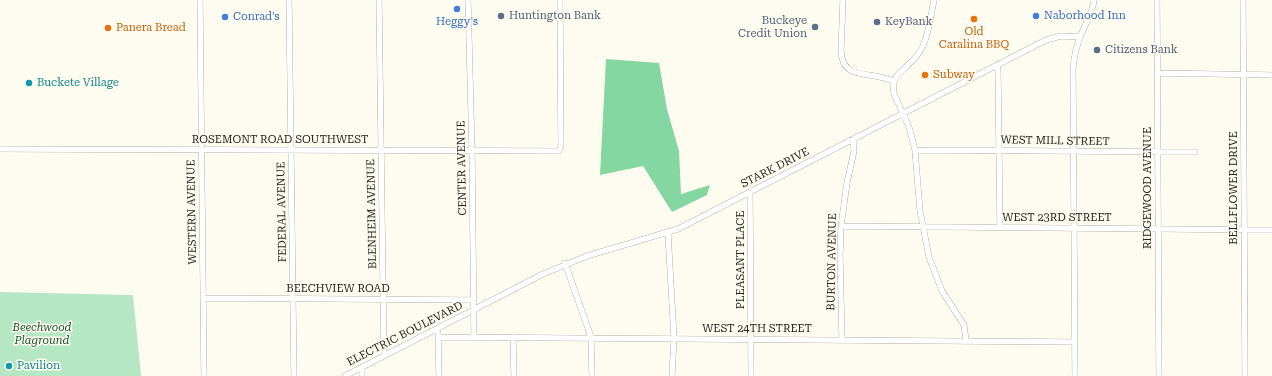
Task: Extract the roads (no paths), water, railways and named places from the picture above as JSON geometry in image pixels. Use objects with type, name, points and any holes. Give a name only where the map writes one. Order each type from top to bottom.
[{"type":"street","name":"WESTERN AVENUE","points":[[200,0],[204,376]]},
{"type":"street","name":"FEDERAL AVENUE","points":[[289,0],[294,376]]},
{"type":"street","name":"BLENHEIM AVENUE","points":[[379,0],[384,356]]},
{"type":"street","name":"CENTER AVENUE","points":[[468,0],[472,151],[474,337]]},
{"type":"street","name":"ROSEMONT ROAD SOUTHWEST","points":[[0,149],[557,152],[560,150],[561,146],[560,0]]},
{"type":"street","points":[[843,0],[841,51],[843,62],[847,68],[857,73],[894,81]]},
{"type":"street","points":[[934,0],[930,23],[923,46],[914,59],[899,72],[894,81],[894,94],[910,127],[915,150],[923,227],[929,257],[946,298],[964,325],[966,340]]},
{"type":"street","points":[[1075,376],[1073,69],[1076,50],[1093,7],[1094,0]]},
{"type":"street","name":"RIDGEWOOD AVENUE","points":[[1157,0],[1159,376]]},
{"type":"street","name":"BELLFLOWER DRIVE","points":[[1243,0],[1245,376]]},
{"type":"street","name":"STARK DRIVE","points":[[474,309],[565,264],[586,256],[668,233],[1054,37],[1080,37]]},
{"type":"street","points":[[997,65],[1000,228]]},
{"type":"street","points":[[1157,73],[1272,75]]},
{"type":"street","name":"BURTON AVENUE","points":[[842,339],[840,255],[841,226],[846,189],[854,151],[853,139]]},
{"type":"street","name":"WEST MILL STREET","points":[[915,150],[1195,152]]},
{"type":"street","name":"PLEASANT PLACE","points":[[750,192],[752,376]]},
{"type":"street","name":"WEST 23RD STREET","points":[[841,226],[1272,230]]},
{"type":"street","points":[[668,233],[674,338],[672,376]]},
{"type":"street","points":[[565,264],[591,337],[592,376]]},
{"type":"street","name":"BEECHVIEW ROAD","points":[[203,298],[474,300]]},
{"type":"street","name":"ELECTRIC BOULEVARD","points":[[345,376],[474,309]]},
{"type":"street","points":[[437,329],[439,376]]},
{"type":"street","name":"WEST 24TH STREET","points":[[438,337],[751,338],[1075,342]]},
{"type":"street","points":[[513,337],[514,376]]},
{"type":"street","points":[[362,367],[362,376]]},
{"type":"place","name":"Heggy's","points":[[457,9]]},
{"type":"place","name":"Huntington Bank","points":[[501,16]]},
{"type":"place","name":"Naborhood Inn","points":[[1036,16]]},
{"type":"place","name":"Conrad's","points":[[225,17]]},
{"type":"place","name":"Old Caralina BBQ","points":[[974,19]]},
{"type":"place","name":"KeyBank","points":[[877,22]]},
{"type":"place","name":"Buckeye Credit Union","points":[[815,27]]},
{"type":"place","name":"Panera Bread","points":[[108,28]]},
{"type":"place","name":"Citizens Bank","points":[[1097,50]]},
{"type":"place","name":"Subway","points":[[925,75]]},
{"type":"place","name":"Buckete Village","points":[[29,83]]},
{"type":"place","name":"Pavilion","points":[[9,366]]},
{"type":"park label","name":"Beechwood Plaground","points":[[42,334]]}]
